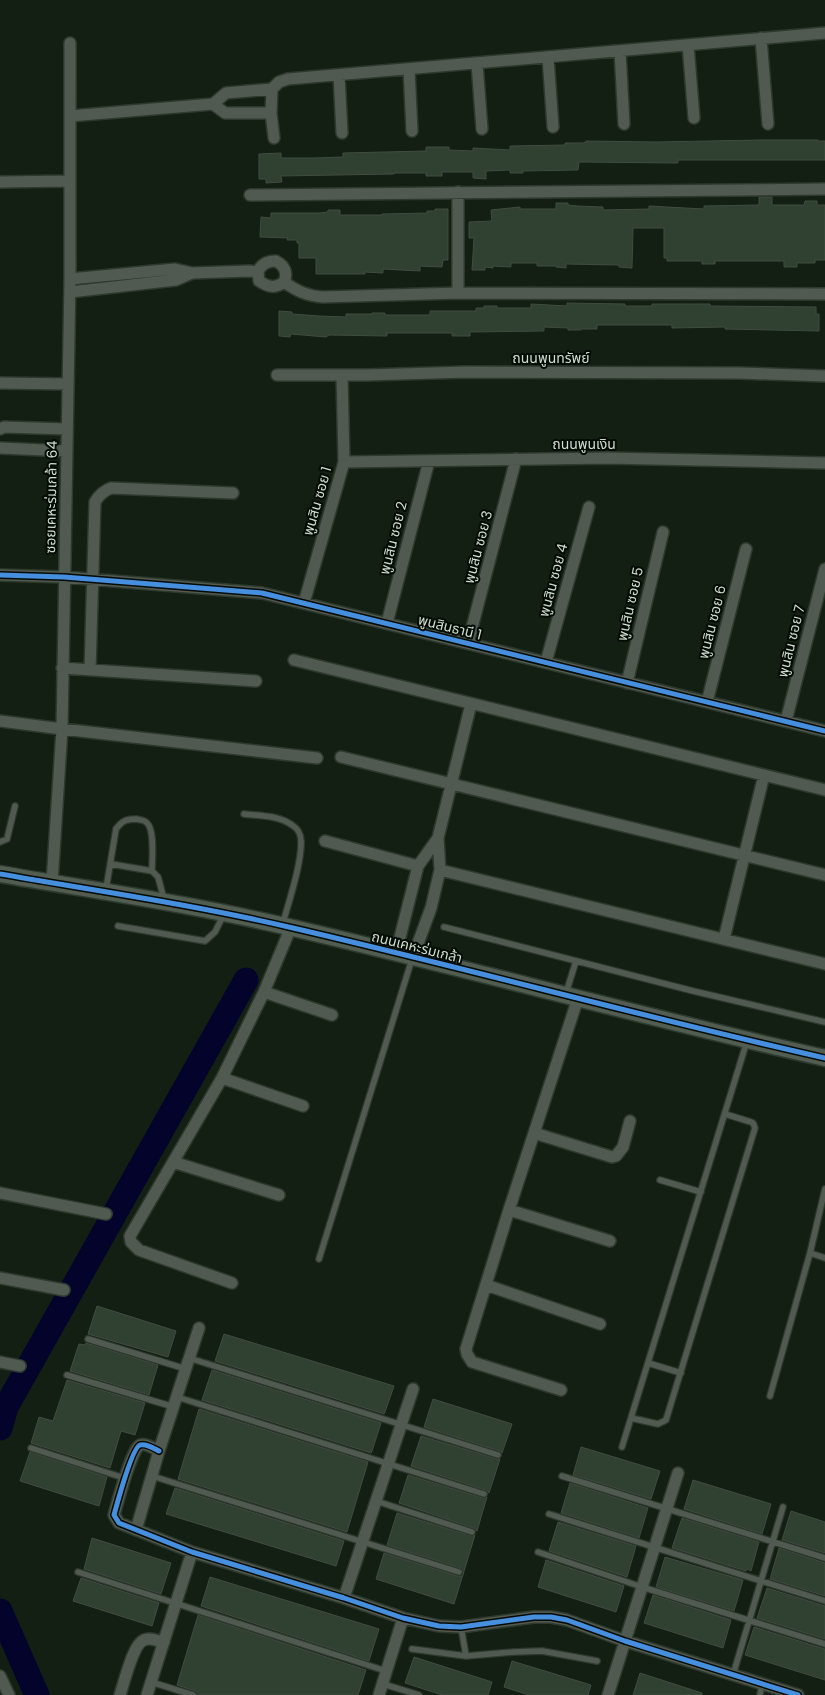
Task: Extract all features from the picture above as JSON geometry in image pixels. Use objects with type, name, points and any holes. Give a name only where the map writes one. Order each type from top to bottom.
[{"type":"street","points":[[70,116],[213,104],[226,93],[272,89],[279,82],[288,79],[825,33]]},
{"type":"street","points":[[761,38],[768,124]]},
{"type":"street","name":"ซอยเคหะร่มเกล้า 64","points":[[52,883],[62,729],[70,292],[70,43]]},
{"type":"street","points":[[688,45],[694,118]]},
{"type":"street","points":[[620,51],[624,124]]},
{"type":"street","points":[[548,57],[553,126]]},
{"type":"street","points":[[478,63],[482,129]]},
{"type":"street","points":[[409,69],[412,131]]},
{"type":"street","points":[[339,75],[342,133]]},
{"type":"street","points":[[272,89],[274,138]]},
{"type":"street","points":[[213,104],[225,113],[272,112]]},
{"type":"street","points":[[0,182],[70,181]]},
{"type":"street","points":[[250,195],[825,189]]},
{"type":"street","points":[[458,192],[458,293]]},
{"type":"street","points":[[276,261],[284,268],[286,277],[284,282],[275,287],[269,286],[259,281],[258,272],[265,263],[276,261]]},
{"type":"street","points":[[70,279],[175,269],[192,272],[258,272]]},
{"type":"street","points":[[70,292],[176,280],[192,272]]},
{"type":"street","points":[[284,282],[299,292],[317,296],[458,293],[825,294]]},
{"type":"street","name":"ถนนพูนทรัพย์","points":[[277,375],[475,372],[825,376]]},
{"type":"street","name":"พูนสิน ซอย 1","points":[[304,603],[344,462],[342,375]]},
{"type":"street","points":[[0,383],[68,384]]},
{"type":"street","points":[[0,429],[4,427],[67,429]]},
{"type":"street","points":[[0,448],[66,451]]},
{"type":"street","name":"พูนสิน ซอย 3","points":[[468,643],[516,459]]},
{"type":"street","name":"ถนนพูนเงิน","points":[[344,462],[618,459],[825,463]]},
{"type":"street","name":"พูนสิน ซอย 2","points":[[387,623],[429,461]]},
{"type":"street","points":[[90,670],[91,580],[95,502],[98,496],[104,490],[111,488],[233,493]]},
{"type":"street","name":"พูนสิน ซอย 4","points":[[546,662],[589,507]]},
{"type":"street","name":"พูนสิน ซอย 5","points":[[627,683],[663,532]]},
{"type":"street","name":"พูนสิน ซอย 6","points":[[707,702],[746,549]]},
{"type":"street","name":"พูนสิน ซอย 7","points":[[786,721],[825,569]]},
{"type":"street","name":"พูนสินธานี 1","points":[[0,575],[64,577],[262,593],[825,731]]},
{"type":"street","points":[[294,660],[825,790]]},
{"type":"street","points":[[62,668],[256,681]]},
{"type":"street","points":[[413,957],[431,908],[440,870],[438,838],[472,704]]},
{"type":"street","points":[[0,721],[317,758]]},
{"type":"street","points":[[340,757],[825,875]]},
{"type":"street","points":[[724,939],[764,775]]},
{"type":"street","points":[[396,953],[418,866],[438,838]]},
{"type":"street","points":[[325,842],[418,866]]},
{"type":"street","points":[[440,870],[825,964]]},
{"type":"street","name":"ถนนเคหะร่มเกล้า","points":[[0,874],[106,891],[286,926],[747,1041],[825,1058]]},
{"type":"street","points":[[414,882],[436,887]]},
{"type":"street","points":[[232,1282],[139,1250],[131,1242],[132,1232],[222,1078],[264,992],[286,926]]},
{"type":"street","points":[[264,992],[332,1015]]},
{"type":"street","points":[[561,1390],[472,1362],[466,1349],[534,1133],[572,996]]},
{"type":"street","points":[[222,1078],[303,1106]]},
{"type":"street","points":[[534,1133],[612,1157],[620,1154],[630,1121]]},
{"type":"street","points":[[173,1162],[279,1195]]},
{"type":"street","points":[[0,1193],[106,1214]]},
{"type":"street","points":[[509,1210],[610,1241]]},
{"type":"street","points":[[0,1278],[64,1290]]},
{"type":"street","points":[[486,1285],[600,1324]]},
{"type":"street","points":[[136,1530],[159,1450],[199,1328]]},
{"type":"street","points":[[0,1362],[20,1366]]},
{"type":"street","points":[[344,1598],[413,1390]]},
{"type":"street","points":[[159,1450],[144,1445],[138,1446],[124,1478],[114,1515],[119,1522],[192,1552],[403,1618],[439,1626],[461,1627],[534,1617],[567,1620],[625,1641],[733,1675],[761,1690],[798,1695]]},
{"type":"street","points":[[608,1695],[678,1473]]},
{"type":"street","points":[[147,1695],[192,1552]]},
{"type":"street","points":[[381,1689],[403,1618]]},
{"type":"street","points":[[120,1695],[136,1647],[143,1640],[151,1639],[164,1642]]},
{"type":"street","points":[[1,1680],[9,1695]]},
{"type":"lane","points":[[0,842],[7,839],[15,806]]},
{"type":"lane","points":[[244,814],[272,817],[286,821],[299,832],[301,841],[300,856],[286,926]]},
{"type":"lane","points":[[106,891],[116,829],[121,822],[128,819],[139,819],[146,822],[150,827],[152,834],[152,871]]},
{"type":"lane","points":[[111,864],[152,871],[158,877],[164,902]]},
{"type":"lane","points":[[118,926],[205,941],[215,932],[224,914]]},
{"type":"lane","points":[[444,927],[825,1022]]},
{"type":"lane","points":[[319,1259],[413,957]]},
{"type":"lane","points":[[572,996],[576,961]]},
{"type":"lane","points":[[622,1447],[747,1041]]},
{"type":"lane","points":[[631,1418],[658,1424],[664,1422],[681,1373],[755,1128],[751,1122],[725,1114]]},
{"type":"lane","points":[[660,1180],[701,1192]]},
{"type":"lane","points":[[770,1396],[810,1253],[825,1189]]},
{"type":"lane","points":[[810,1253],[825,1258]]},
{"type":"lane","points":[[88,1339],[188,1364],[498,1455]]},
{"type":"lane","points":[[648,1364],[681,1373]]},
{"type":"lane","points":[[67,1375],[175,1402],[484,1494]]},
{"type":"lane","points":[[31,1448],[124,1478]]},
{"type":"lane","points":[[152,1476],[459,1572]]},
{"type":"lane","points":[[562,1476],[825,1558]]},
{"type":"lane","points":[[376,1501],[472,1532]]},
{"type":"lane","points":[[733,1675],[784,1507]]},
{"type":"lane","points":[[549,1514],[825,1601]]},
{"type":"lane","points":[[538,1552],[642,1587],[825,1644]]},
{"type":"lane","points":[[78,1572],[386,1671]]},
{"type":"lane","points":[[461,1627],[466,1656]]},
{"type":"lane","points":[[412,1649],[466,1656],[542,1651],[597,1662]]},
{"type":"lane","points":[[151,1682],[193,1695]]},
{"type":"lane","points":[[381,1689],[419,1695]]},
{"type":"building","points":[[586,141],[825,141],[825,160],[678,160],[678,163],[579,162],[578,170],[523,171],[523,173],[510,173],[510,170],[486,171],[486,179],[473,178],[473,172],[442,172],[442,176],[426,176],[426,173],[394,173],[281,176],[282,182],[266,183],[266,179],[259,179],[259,154],[281,153],[281,158],[315,158],[343,157],[343,153],[426,151],[426,147],[449,147],[449,150],[473,151],[473,148],[510,150],[510,146],[565,145],[565,143],[583,143]]},
{"type":"building","points":[[759,197],[772,197],[772,205],[804,205],[805,201],[817,201],[817,205],[825,205],[825,260],[815,260],[815,263],[797,263],[797,267],[784,267],[784,261],[715,261],[715,264],[702,264],[702,261],[667,261],[667,258],[664,258],[664,228],[633,228],[632,268],[619,267],[619,265],[566,264],[566,268],[537,266],[537,263],[511,263],[511,267],[493,266],[493,268],[485,267],[485,270],[472,270],[474,238],[469,238],[469,222],[492,221],[491,210],[520,207],[520,209],[556,209],[556,203],[603,207],[603,210],[649,209],[649,206],[704,209],[704,206],[759,205]]},
{"type":"building","points":[[435,209],[448,209],[448,260],[443,260],[442,267],[420,266],[420,271],[383,269],[383,273],[316,274],[316,258],[299,258],[299,243],[297,243],[297,240],[260,237],[261,217],[271,218],[271,213],[319,213],[328,212],[328,210],[340,210],[340,215],[382,215],[427,213],[427,211],[435,211]]},
{"type":"building","points":[[567,303],[625,304],[625,306],[710,304],[710,306],[816,307],[816,314],[819,314],[819,331],[725,329],[725,327],[672,328],[672,325],[597,325],[597,329],[581,330],[544,327],[544,331],[470,332],[470,336],[452,336],[452,333],[387,333],[387,336],[329,335],[326,337],[291,334],[290,337],[279,336],[279,311],[292,312],[292,314],[346,317],[346,314],[372,313],[385,313],[385,315],[430,315],[430,311],[476,311],[476,308],[484,308],[484,306],[531,308],[531,304],[567,306]]},
{"type":"building","points":[[97,1306],[176,1331],[168,1357],[88,1334]]},
{"type":"building","points":[[224,1334],[394,1386],[385,1412],[384,1414],[215,1361]]},
{"type":"building","points":[[86,1343],[158,1365],[149,1395],[70,1371],[79,1344],[85,1345]]},
{"type":"building","points":[[212,1370],[381,1423],[371,1453],[202,1400]]},
{"type":"building","points":[[67,1380],[145,1403],[135,1435],[121,1431],[110,1468],[31,1443],[39,1417],[53,1421]]},
{"type":"building","points":[[433,1399],[512,1424],[502,1453],[424,1427]]},
{"type":"building","points":[[199,1409],[368,1462],[347,1532],[178,1479]]},
{"type":"building","points":[[421,1436],[500,1459],[489,1493],[485,1490],[411,1466]]},
{"type":"building","points":[[581,1447],[660,1471],[651,1499],[573,1475]]},
{"type":"building","points":[[30,1452],[107,1477],[99,1506],[20,1481]]},
{"type":"building","points":[[408,1475],[483,1498],[487,1497],[477,1531],[399,1503]]},
{"type":"building","points":[[693,1480],[771,1504],[762,1534],[684,1509]]},
{"type":"building","points":[[570,1483],[648,1508],[639,1538],[561,1513]]},
{"type":"building","points":[[175,1488],[344,1541],[336,1566],[166,1514]]},
{"type":"building","points":[[791,1511],[825,1522],[825,1553],[782,1540]]},
{"type":"building","points":[[397,1513],[471,1536],[475,1535],[464,1572],[460,1568],[387,1545]]},
{"type":"building","points":[[682,1518],[759,1542],[751,1571],[672,1548]]},
{"type":"building","points":[[558,1522],[636,1546],[627,1577],[549,1551]]},
{"type":"building","points":[[92,1538],[171,1563],[161,1594],[84,1569]]},
{"type":"building","points":[[779,1548],[825,1563],[825,1596],[770,1579]]},
{"type":"building","points":[[384,1553],[458,1576],[463,1575],[454,1604],[376,1579]]},
{"type":"building","points":[[665,1557],[743,1580],[734,1611],[656,1587]]},
{"type":"building","points":[[546,1560],[624,1586],[616,1612],[538,1587]]},
{"type":"building","points":[[210,1577],[379,1629],[369,1661],[201,1606]]},
{"type":"building","points":[[81,1578],[159,1603],[152,1626],[73,1601]]},
{"type":"building","points":[[767,1588],[825,1606],[825,1639],[757,1618]]},
{"type":"building","points":[[653,1595],[731,1620],[723,1648],[644,1623]]},
{"type":"building","points":[[198,1615],[366,1670],[358,1695],[198,1695],[195,1691],[177,1685]]},
{"type":"building","points":[[754,1627],[825,1649],[825,1680],[745,1655]]},
{"type":"building","points":[[414,1657],[492,1682],[488,1695],[442,1695],[405,1683]]},
{"type":"building","points":[[512,1661],[591,1685],[588,1695],[529,1695],[504,1687]]},
{"type":"building","points":[[640,1673],[702,1693],[702,1695],[633,1695]]},
{"type":"waterway","points":[[0,1428],[6,1407],[246,980]]},
{"type":"waterway","points":[[0,1611],[37,1695]]},
{"type":"cycle path","points":[[0,575],[64,577],[262,593],[825,731]]},
{"type":"cycle path","points":[[0,874],[257,920],[825,1058]]},
{"type":"cycle path","points":[[159,1451],[145,1445],[140,1445],[137,1448],[125,1477],[114,1515],[119,1523],[192,1552],[403,1618],[439,1626],[461,1627],[534,1617],[551,1617],[567,1620],[625,1641],[798,1695]]}]
